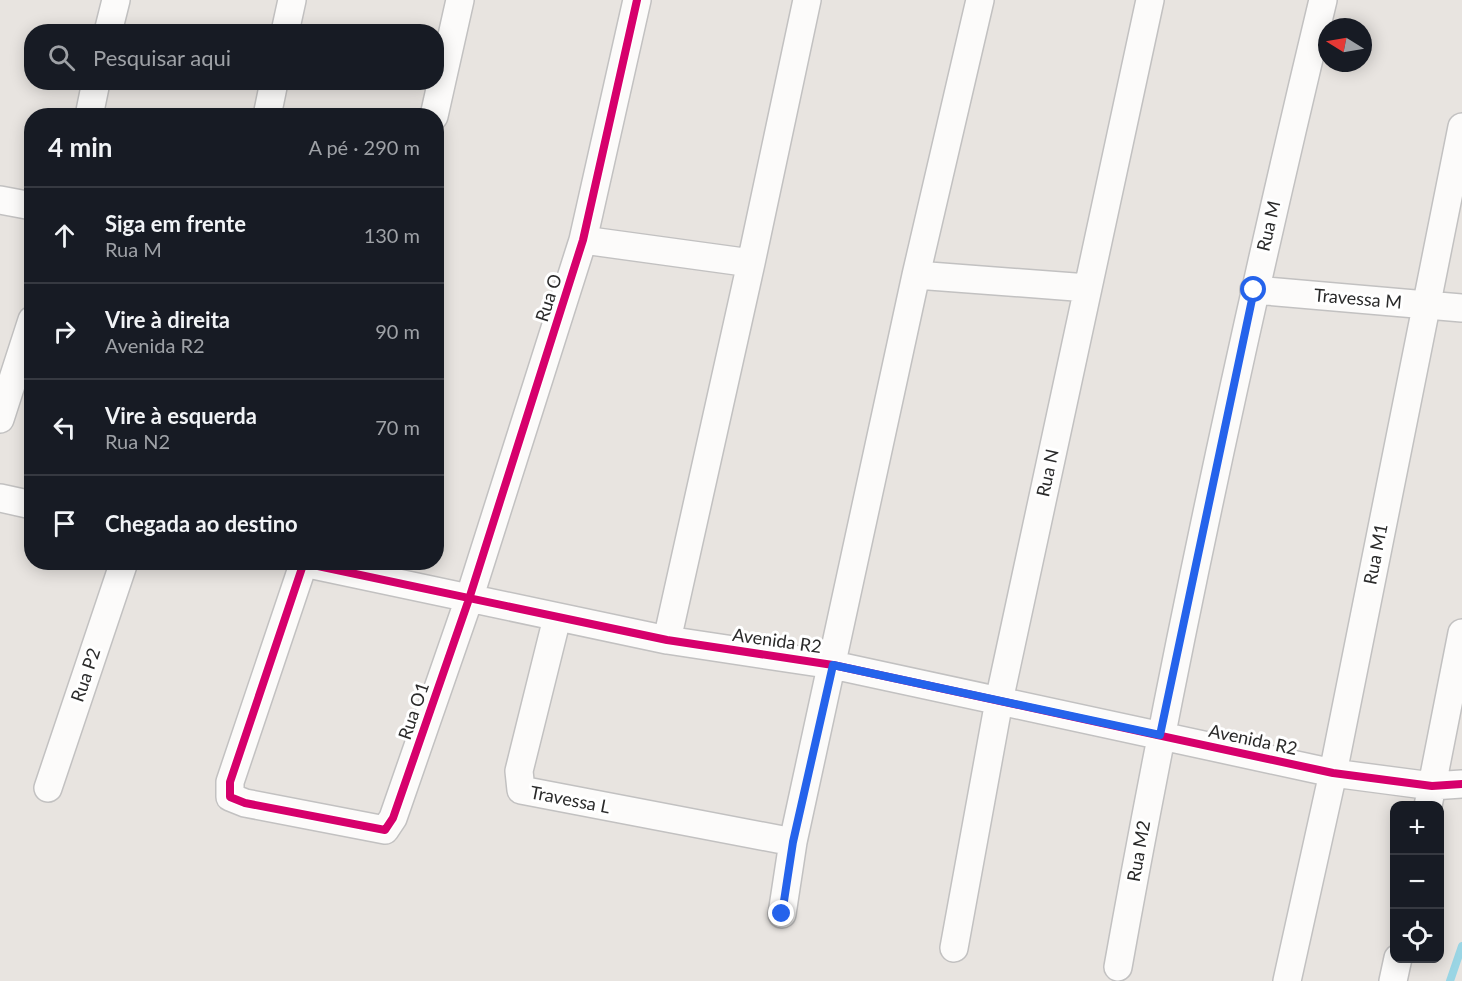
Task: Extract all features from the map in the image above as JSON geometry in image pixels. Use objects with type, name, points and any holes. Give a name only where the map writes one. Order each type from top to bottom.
[{"type":"street","points":[[110,24],[116,0]]},
{"type":"street","points":[[286,24],[291,0]]},
{"type":"street","points":[[444,71],[460,0]]},
{"type":"street","name":"Rua O","points":[[469,599],[583,240],[638,0]]},
{"type":"street","points":[[666,640],[751,263],[807,0]]},
{"type":"street","points":[[782,914],[793,842],[916,275],[980,0]]},
{"type":"street","name":"Rua N","points":[[954,948],[999,701],[1150,0]]},
{"type":"street","name":"Rua M","points":[[1160,735],[1254,290],[1323,0]]},
{"type":"street","points":[[90,108],[94,90]]},
{"type":"street","points":[[269,108],[272,90]]},
{"type":"street","points":[[436,108],[440,90]]},
{"type":"street","name":"Rua M1","points":[[1287,981],[1333,773],[1462,127]]},
{"type":"street","points":[[0,200],[24,204]]},
{"type":"street","points":[[583,240],[751,263]]},
{"type":"street","points":[[916,275],[1088,288]]},
{"type":"street","name":"Travessa M","points":[[1254,290],[1462,309]]},
{"type":"street","points":[[0,419],[24,345]]},
{"type":"street","points":[[0,498],[24,503]]},
{"type":"street","name":"Rua P2","points":[[48,788],[121,570]]},
{"type":"street","name":"Rua O1","points":[[300,570],[230,782],[230,797],[245,803],[385,830],[393,818],[469,599]]},
{"type":"street","name":"Avenida R2","points":[[334,570],[666,640],[833,665],[1430,796],[1462,784]]},
{"type":"street","name":"Travessa L","points":[[557,618],[519,771],[521,790],[793,842]]},
{"type":"street","points":[[1430,796],[1462,633]]},
{"type":"street","name":"Rua M2","points":[[1118,966],[1160,735]]},
{"type":"street","points":[[1394,981],[1397,963]]},
{"type":"waterway","points":[[1450,981],[1462,946]]},
{"type":"cycle path","points":[[301,570],[230,782],[230,797],[245,803],[385,830],[393,818],[469,599],[583,240],[637,0]]},
{"type":"cycle path","points":[[337,570],[667,640],[833,665],[1333,773],[1432,786],[1462,784]]},
{"type":"route","points":[[782,914],[793,842],[833,665],[1160,735],[1254,290]]}]
